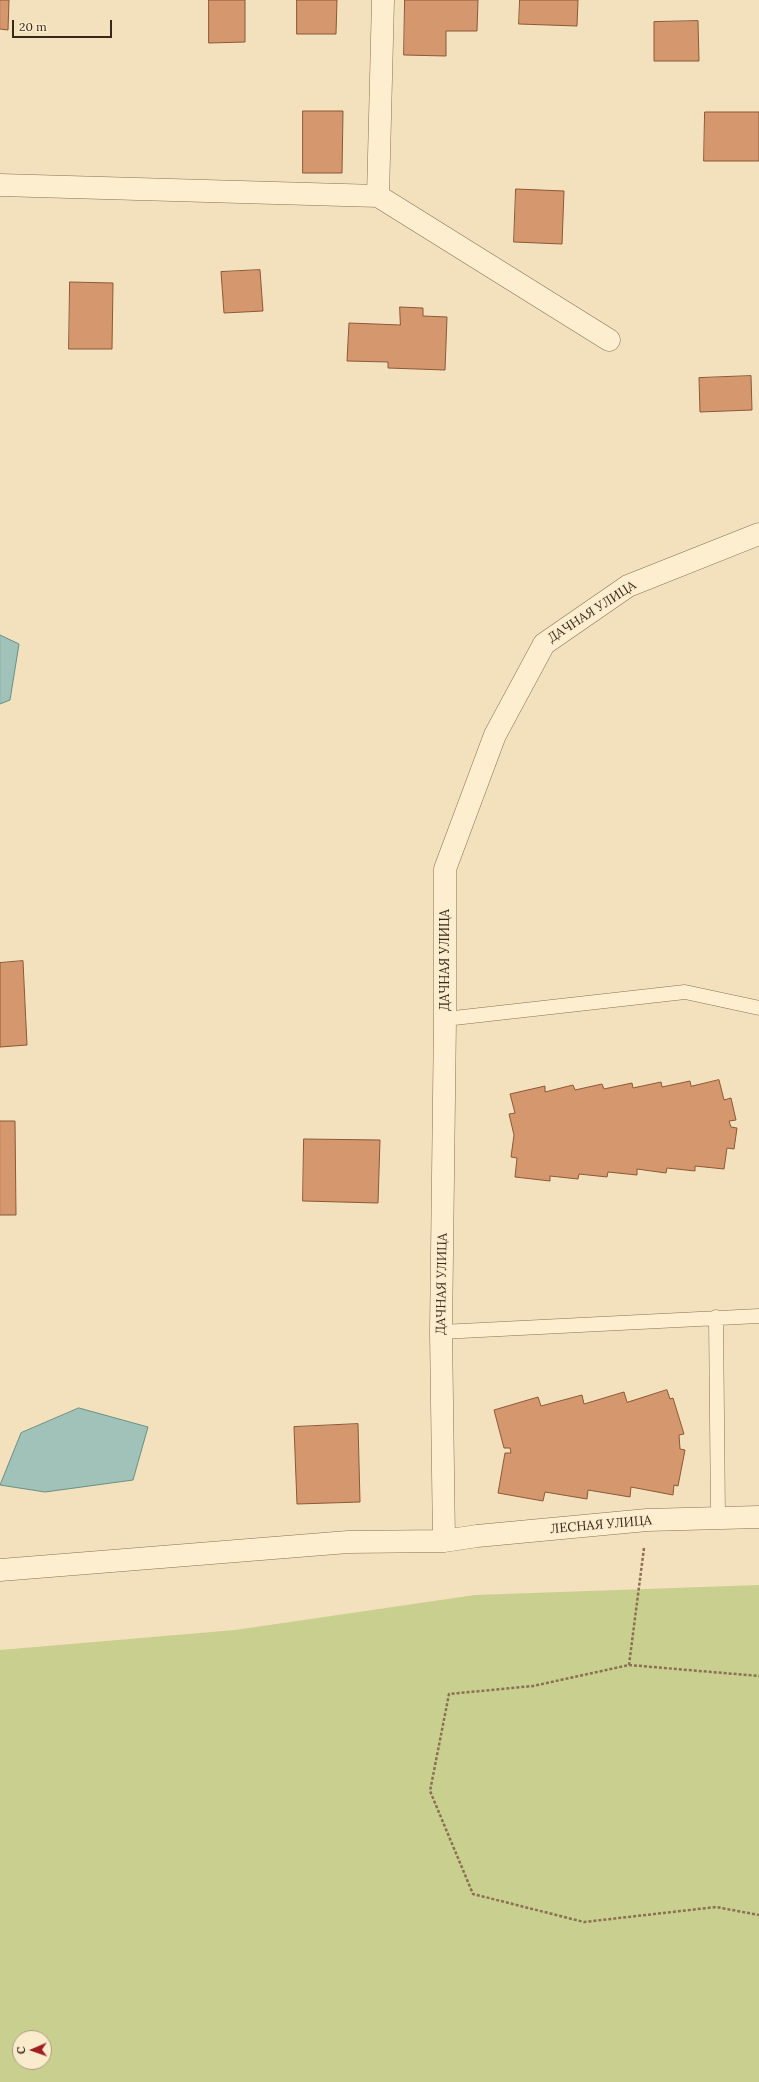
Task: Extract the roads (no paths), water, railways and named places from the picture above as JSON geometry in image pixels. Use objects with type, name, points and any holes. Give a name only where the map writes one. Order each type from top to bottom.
[{"type":"street","points":[[378,196],[383,0]]},
{"type":"street","points":[[0,185],[378,196],[609,340]]},
{"type":"street","name":"ДАЧНАЯ УЛИЦА","points":[[444,1541],[441,1332],[445,1020],[445,869],[495,735],[544,644],[628,586],[759,534]]},
{"type":"street","name":"ЛЕСНАЯ УЛИЦА","points":[[0,1570],[348,1542],[444,1541],[477,1536],[647,1520],[759,1517]]},
{"type":"lane","points":[[445,1020],[685,992],[759,1008]]},
{"type":"lane","points":[[441,1332],[759,1316]]},
{"type":"lane","points":[[716,1317],[718,1518]]},
{"type":"water","points":[[0,635],[19,644],[10,700],[0,704]]},
{"type":"water","points":[[79,1408],[148,1427],[133,1480],[45,1492],[0,1485],[21,1433]]}]
